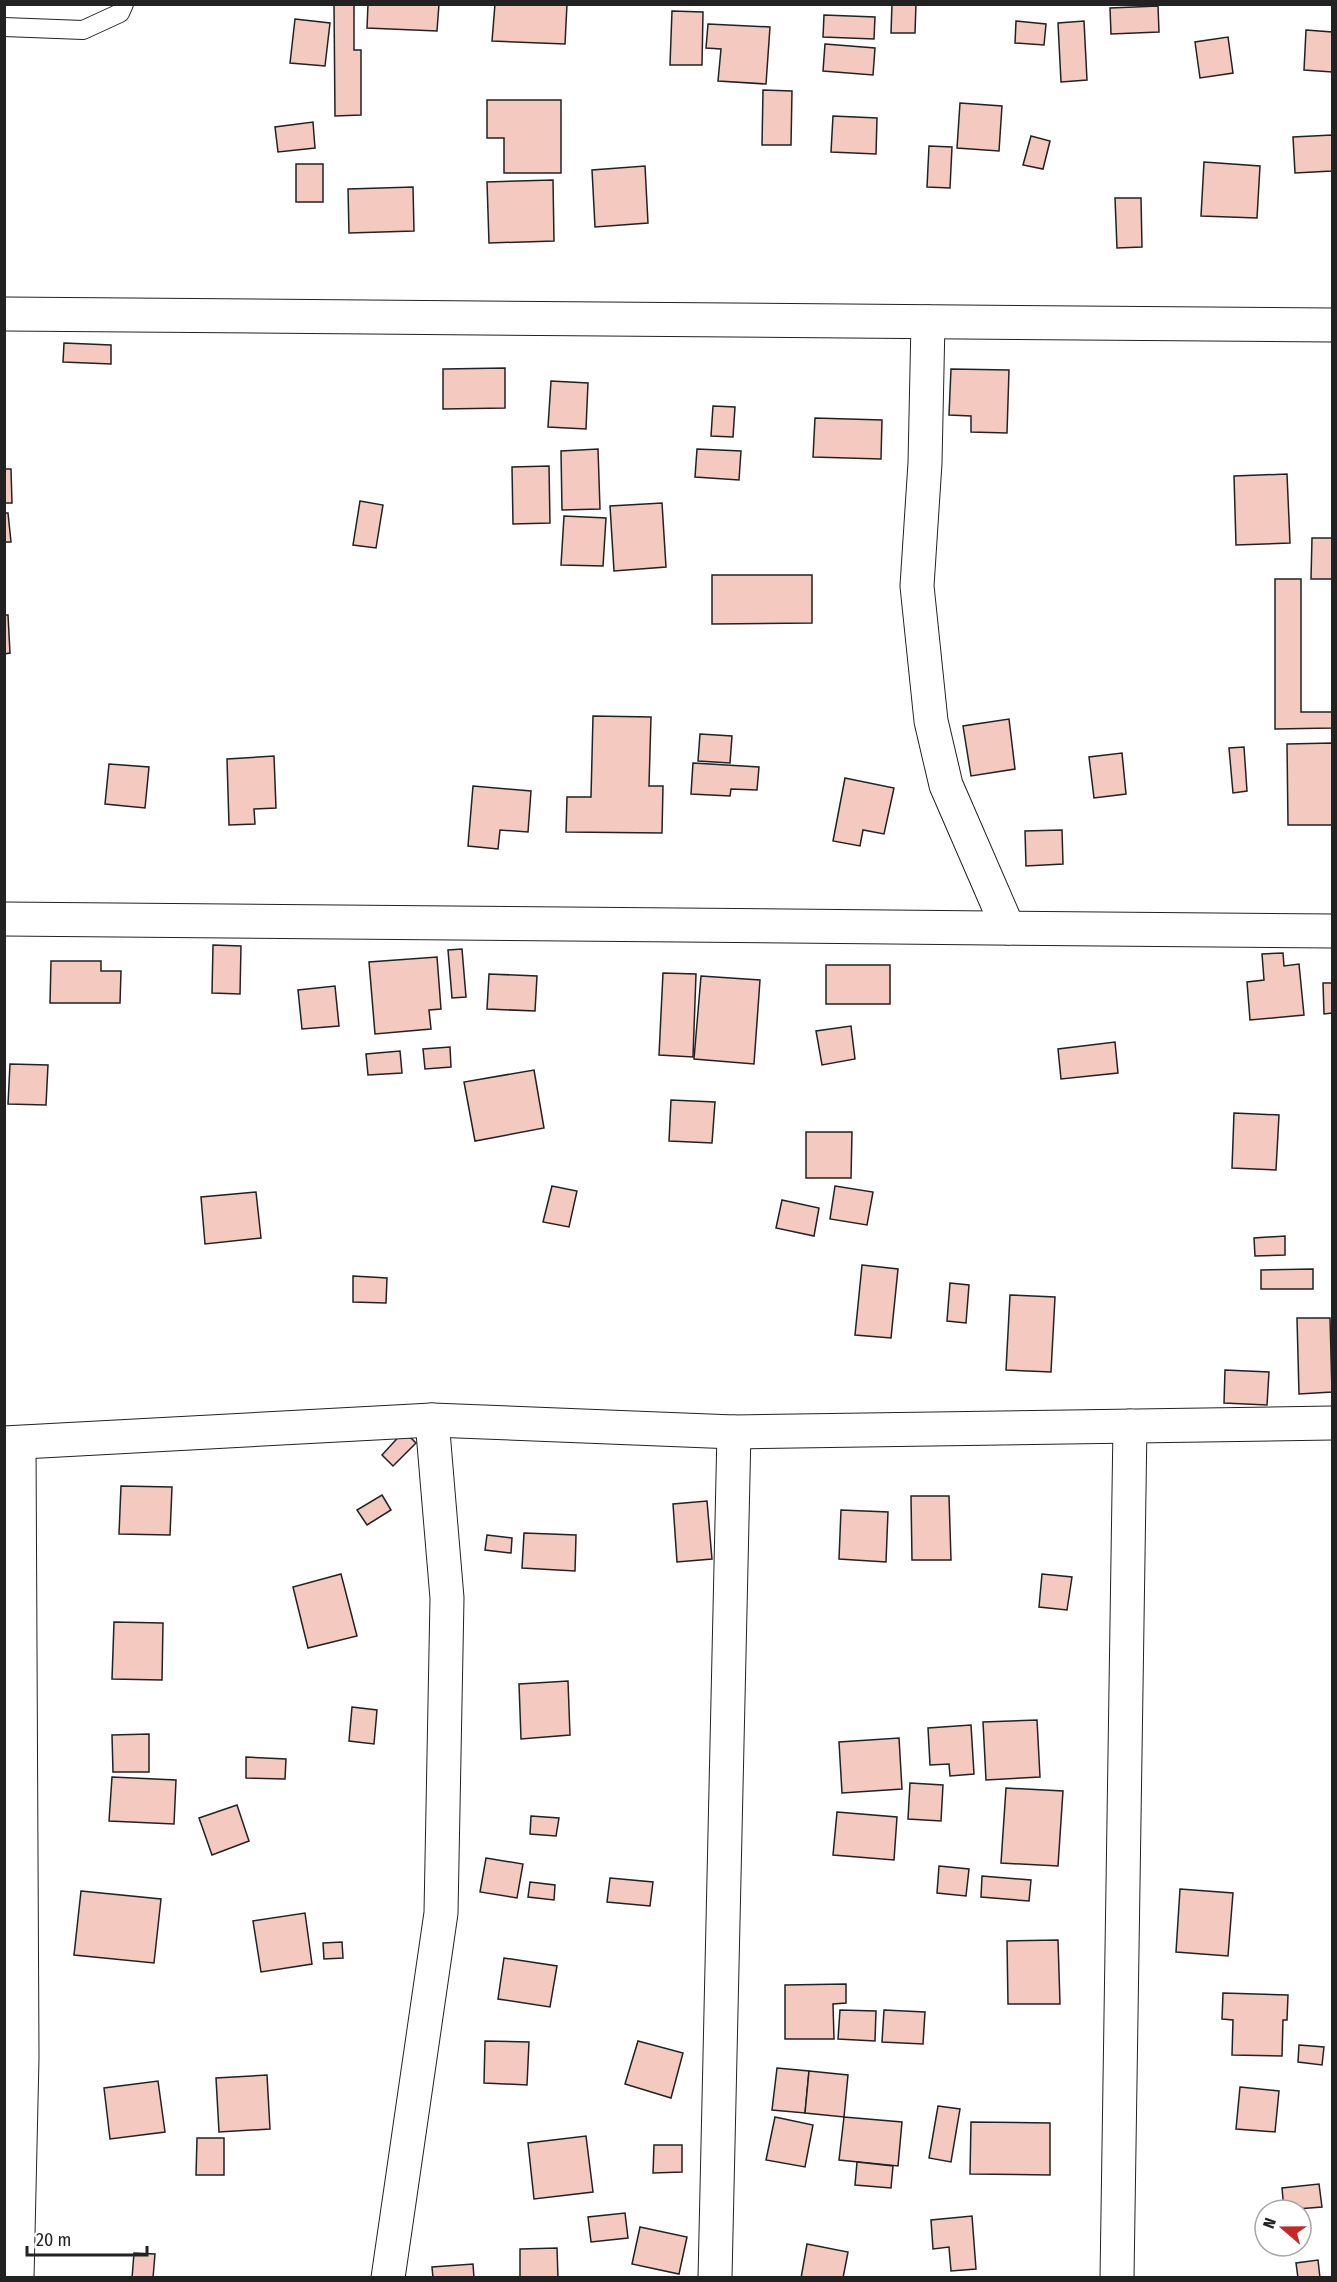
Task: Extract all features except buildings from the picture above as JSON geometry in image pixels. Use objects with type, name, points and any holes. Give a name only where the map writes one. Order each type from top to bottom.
[{"type":"street","points":[[4,314],[1332,325]]},
{"type":"street","points":[[928,322],[925,463],[917,586],[931,721],[946,785],[1008,928]]},
{"type":"street","points":[[4,919],[1332,931]]},
{"type":"street","points":[[388,2277],[441,1913],[447,1598],[432,1420]]},
{"type":"street","points":[[17,2277],[13,2058],[12,1443],[432,1420],[734,1432],[1332,1423]]},
{"type":"street","points":[[1117,2277],[1130,1426]]},
{"type":"street","points":[[715,2277],[734,1432]]},
{"type":"lane","points":[[4,27],[83,30],[120,13],[124,4]]}]
